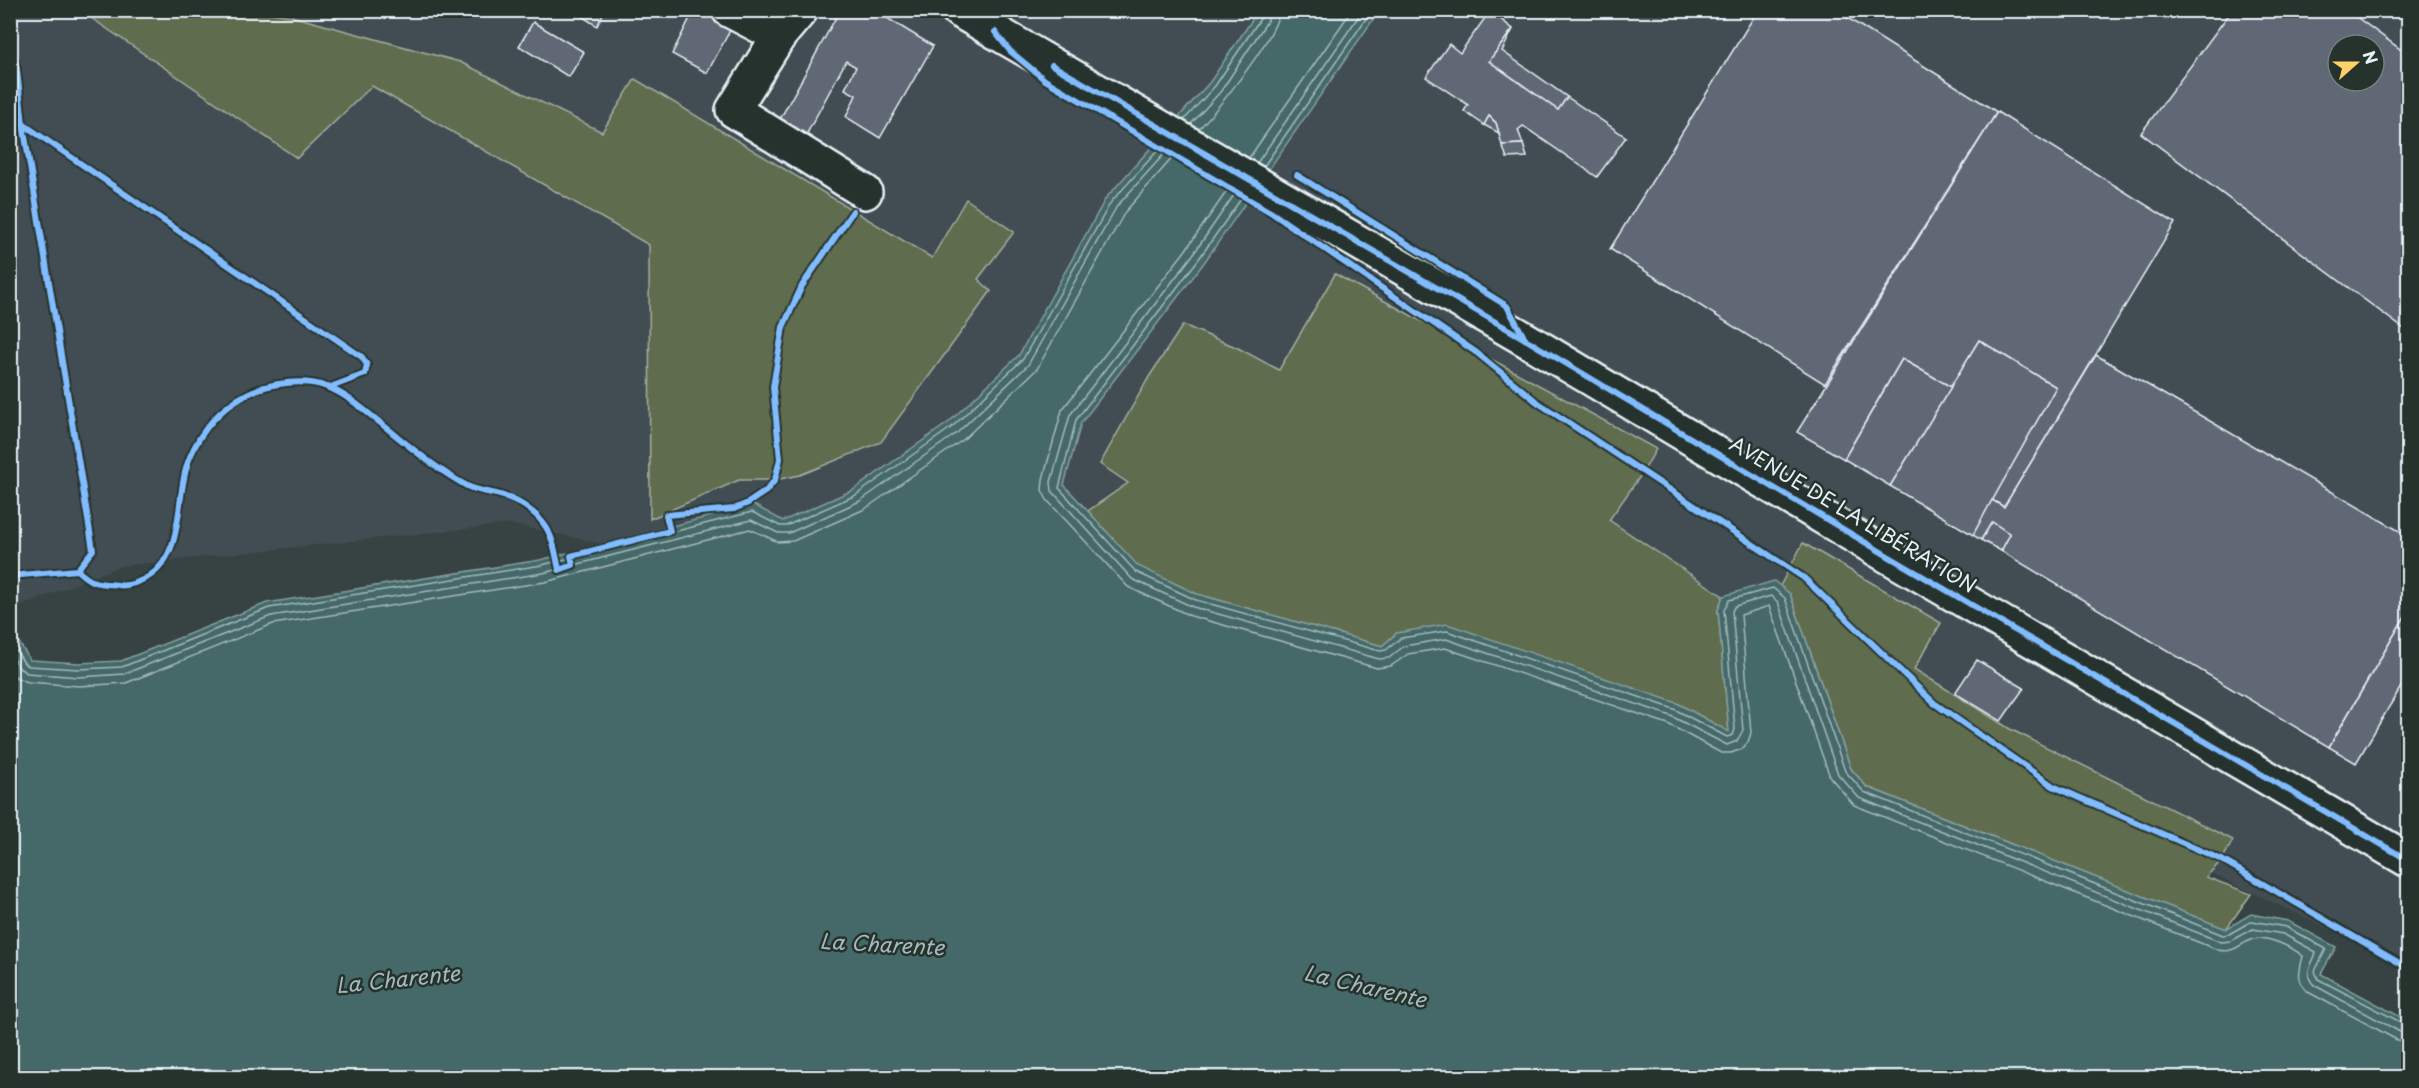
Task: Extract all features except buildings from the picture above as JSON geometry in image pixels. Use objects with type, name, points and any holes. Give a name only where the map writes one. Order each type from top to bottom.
[{"type":"main road","points":[[729,10],[779,36]]},
{"type":"main road","points":[[801,10],[779,36],[734,110],[865,192]]},
{"type":"main road","name":"AVENUE DE LA LIBÉRATION","points":[[958,10],[1525,339],[1888,556],[2409,860]]},
{"type":"path","points":[[23,124],[362,357],[367,365],[365,374],[328,387]]},
{"type":"path","points":[[77,570],[90,582],[124,586],[141,581],[155,572],[168,556],[175,534],[189,458],[210,423],[248,393],[296,383],[328,387],[353,401],[439,470],[471,488],[507,497],[522,505],[544,523],[555,549],[559,570],[573,565],[571,556],[670,531],[666,515],[734,509],[748,503],[766,491],[777,475],[780,459],[773,387],[783,327],[802,286],[847,220]]},
{"type":"shaded area","points":[[11,11],[2408,11],[2408,966],[1402,491],[868,599],[510,524],[120,566],[11,610]]},
{"type":"green space","points":[[251,10],[291,16],[460,62],[602,132],[635,79],[932,258],[966,199],[1014,232],[978,279],[991,291],[881,442],[800,475],[775,480],[739,480],[650,519],[649,245],[372,86],[297,158],[81,11]]},
{"type":"green space","points":[[1335,274],[1656,449],[1643,472],[1609,520],[1723,596],[1718,610],[1729,732],[1677,703],[1397,633],[1382,646],[1197,594],[1138,567],[1088,511],[1128,483],[1100,464],[1149,377],[1183,325],[1238,348],[1279,370]]},
{"type":"green space","points":[[1803,543],[1941,623],[1914,669],[2010,729],[2233,840],[2222,860],[2206,877],[2251,894],[2226,929],[1867,787],[1851,769],[1790,594],[1780,586]]},
{"type":"water","name":"La Charente","points":[[1258,11],[1379,11],[1203,264],[1081,423],[1064,485],[1138,566],[1197,594],[1382,646],[1397,633],[1447,624],[1677,703],[1729,732],[1718,610],[1723,596],[1774,581],[1790,594],[1851,769],[1867,787],[2226,929],[2251,914],[2288,921],[2336,947],[2321,974],[2408,1021],[2408,1077],[11,1077],[10,628],[30,660],[79,663],[121,661],[267,603],[540,560],[754,505],[783,521],[853,490],[949,422],[1019,355],[1106,198],[1210,82]]},
{"type":"cycle path","points":[[995,32],[1010,51],[1045,80],[1272,213],[1477,353],[1537,402],[1804,578],[1934,703],[2053,786],[2222,860],[2408,968]]},
{"type":"cycle path","points":[[10,40],[17,70],[23,124],[93,550],[77,570],[10,576]]},
{"type":"cycle path","points":[[1052,65],[1525,339],[1888,556],[2408,860]]},
{"type":"cycle path","points":[[23,124],[362,357],[367,365],[365,374],[328,388]]},
{"type":"cycle path","points":[[1297,175],[1507,306],[1525,339]]},
{"type":"cycle path","points":[[77,570],[87,578],[105,584],[126,585],[148,577],[169,553],[178,522],[185,472],[190,457],[206,429],[220,413],[238,399],[256,390],[286,383],[318,384],[335,390],[456,479],[472,488],[501,495],[526,507],[540,519],[549,533],[559,570],[573,565],[571,556],[670,531],[666,515],[734,509],[748,503],[766,491],[775,480],[780,459],[773,387],[783,327],[802,286],[853,211]]}]
